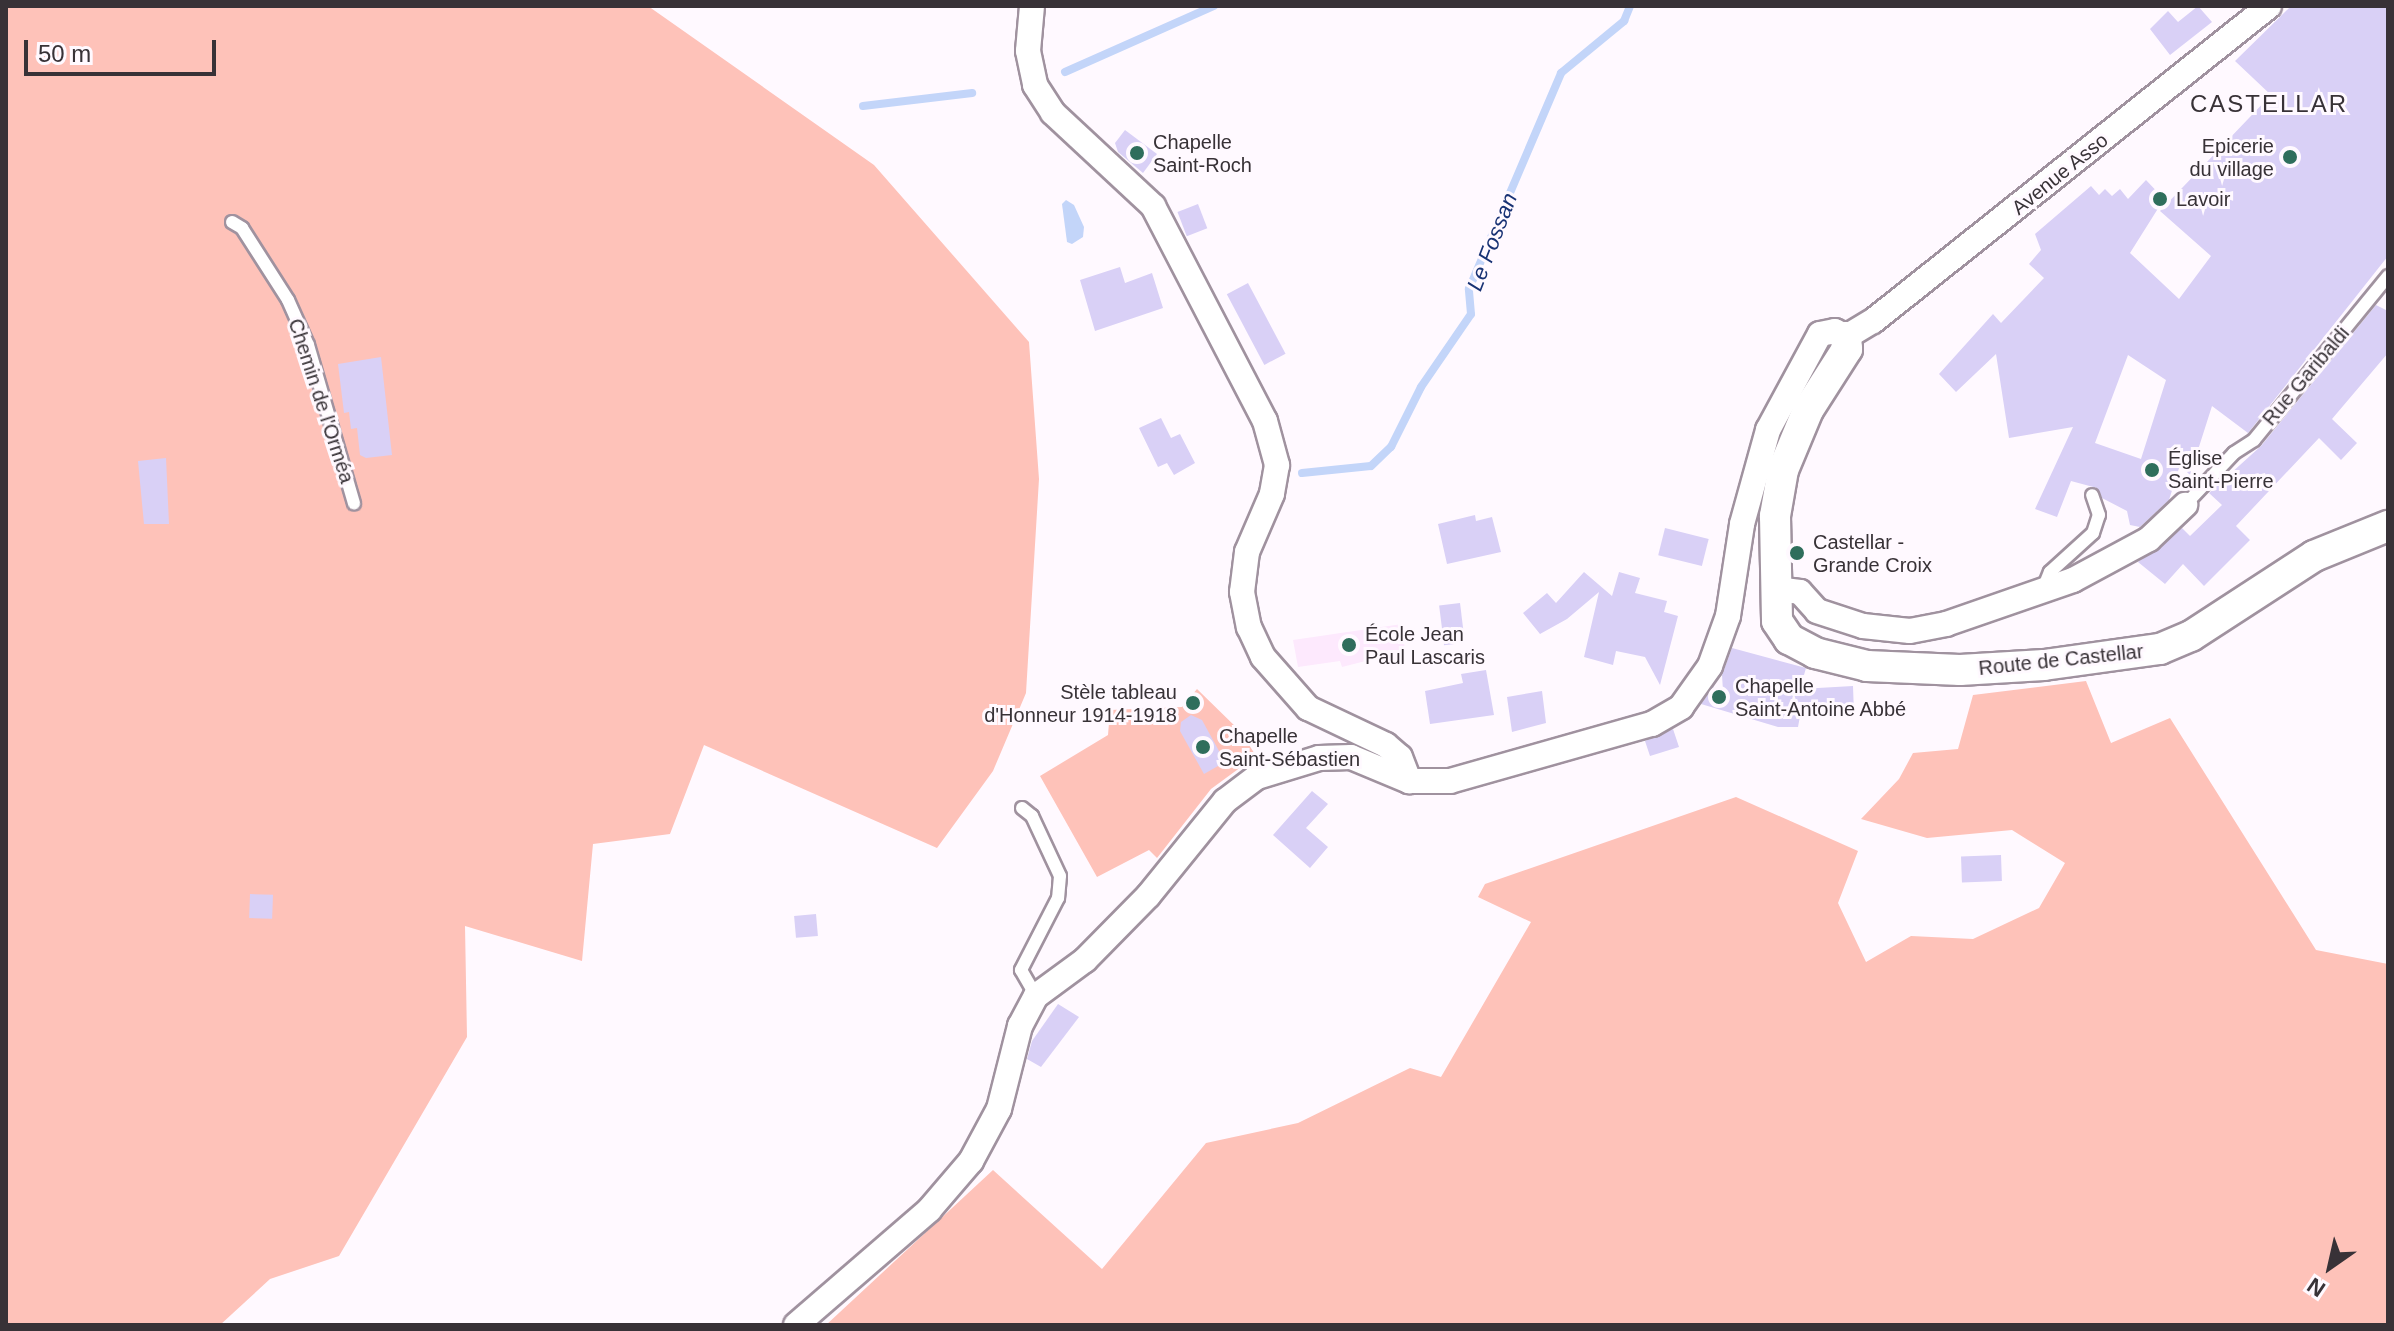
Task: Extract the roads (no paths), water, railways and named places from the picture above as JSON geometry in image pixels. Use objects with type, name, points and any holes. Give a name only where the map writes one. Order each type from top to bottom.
[{"type":"street","points":[[1032,6],[1028,51],[1035,85],[1053,113],[1153,206],[1265,421],[1277,465],[1272,494],[1247,552],[1242,592],[1253,637],[1279,678],[1308,708],[1386,745],[1400,757],[1409,781]]},
{"type":"street","name":"Avenue Asso","points":[[1846,337],[1951,262],[2269,6]]},
{"type":"street","points":[[796,1325],[929,1210],[971,1161],[999,1109],[1020,1026],[1036,996],[1085,960],[1148,896],[1225,801],[1257,777],[1319,758],[1351,757],[1409,781],[1450,781],[1491,774],[1652,724],[1681,707],[1710,666],[1728,616],[1742,524],[1768,430],[1820,334],[1835,331],[1846,337]]},
{"type":"street","name":"Route de Castellar","points":[[1846,337],[1847,349],[1808,410],[1783,470],[1773,547],[1777,621],[1789,639],[1815,653],[1867,666],[1960,670],[2044,665],[2160,649],[2191,636],[2314,556],[2388,526]]},
{"type":"street","points":[[1776,589],[1800,592],[1817,611],[1837,620],[1910,631],[1946,624],[2073,580],[2149,539],[2185,505]]},
{"type":"lane","name":"Chemin de l'Orméa","points":[[232,222],[242,228],[288,300],[308,345],[354,503]]},
{"type":"lane","name":"Rue Garibaldi","points":[[2185,505],[2234,453],[2254,440],[2388,276]]},
{"type":"lane","points":[[2042,590],[2050,572],[2093,533],[2099,515],[2092,495]]},
{"type":"lane","points":[[1022,808],[1032,816],[1060,876],[1058,898],[1021,970],[1036,996]]},
{"type":"water","points":[[1066,200],[1074,205],[1084,227],[1083,237],[1072,244],[1067,242],[1062,204]]},
{"type":"waterway","points":[[1065,72],[1214,6]]},
{"type":"waterway","name":"Le Fossan","points":[[1302,473],[1371,466],[1391,447],[1421,387],[1471,314],[1469,289],[1561,73],[1624,21],[1630,6]]},
{"type":"waterway","points":[[863,106],[972,93]]},
{"type":"place","name":"Chapelle Saint-Roch","points":[[1137,153]]},
{"type":"place","name":"Epicerie du village","points":[[2290,157]]},
{"type":"place","name":"Lavoir","points":[[2160,199]]},
{"type":"place","name":"Église Saint-Pierre","points":[[2152,470]]},
{"type":"place","name":"Castellar - Grande Croix","points":[[1797,553]]},
{"type":"place","name":"École Jean Paul Lascaris","points":[[1349,645]]},
{"type":"place","name":"Chapelle Saint-Antoine Abbé","points":[[1719,697]]},
{"type":"place","name":"Stèle tableau d'Honneur 1914-1918","points":[[1193,703]]},
{"type":"place","name":"Chapelle Saint-Sébastien","points":[[1203,747]]},
{"type":"district","name":"CASTELLAR","points":[[2269,104]]}]
